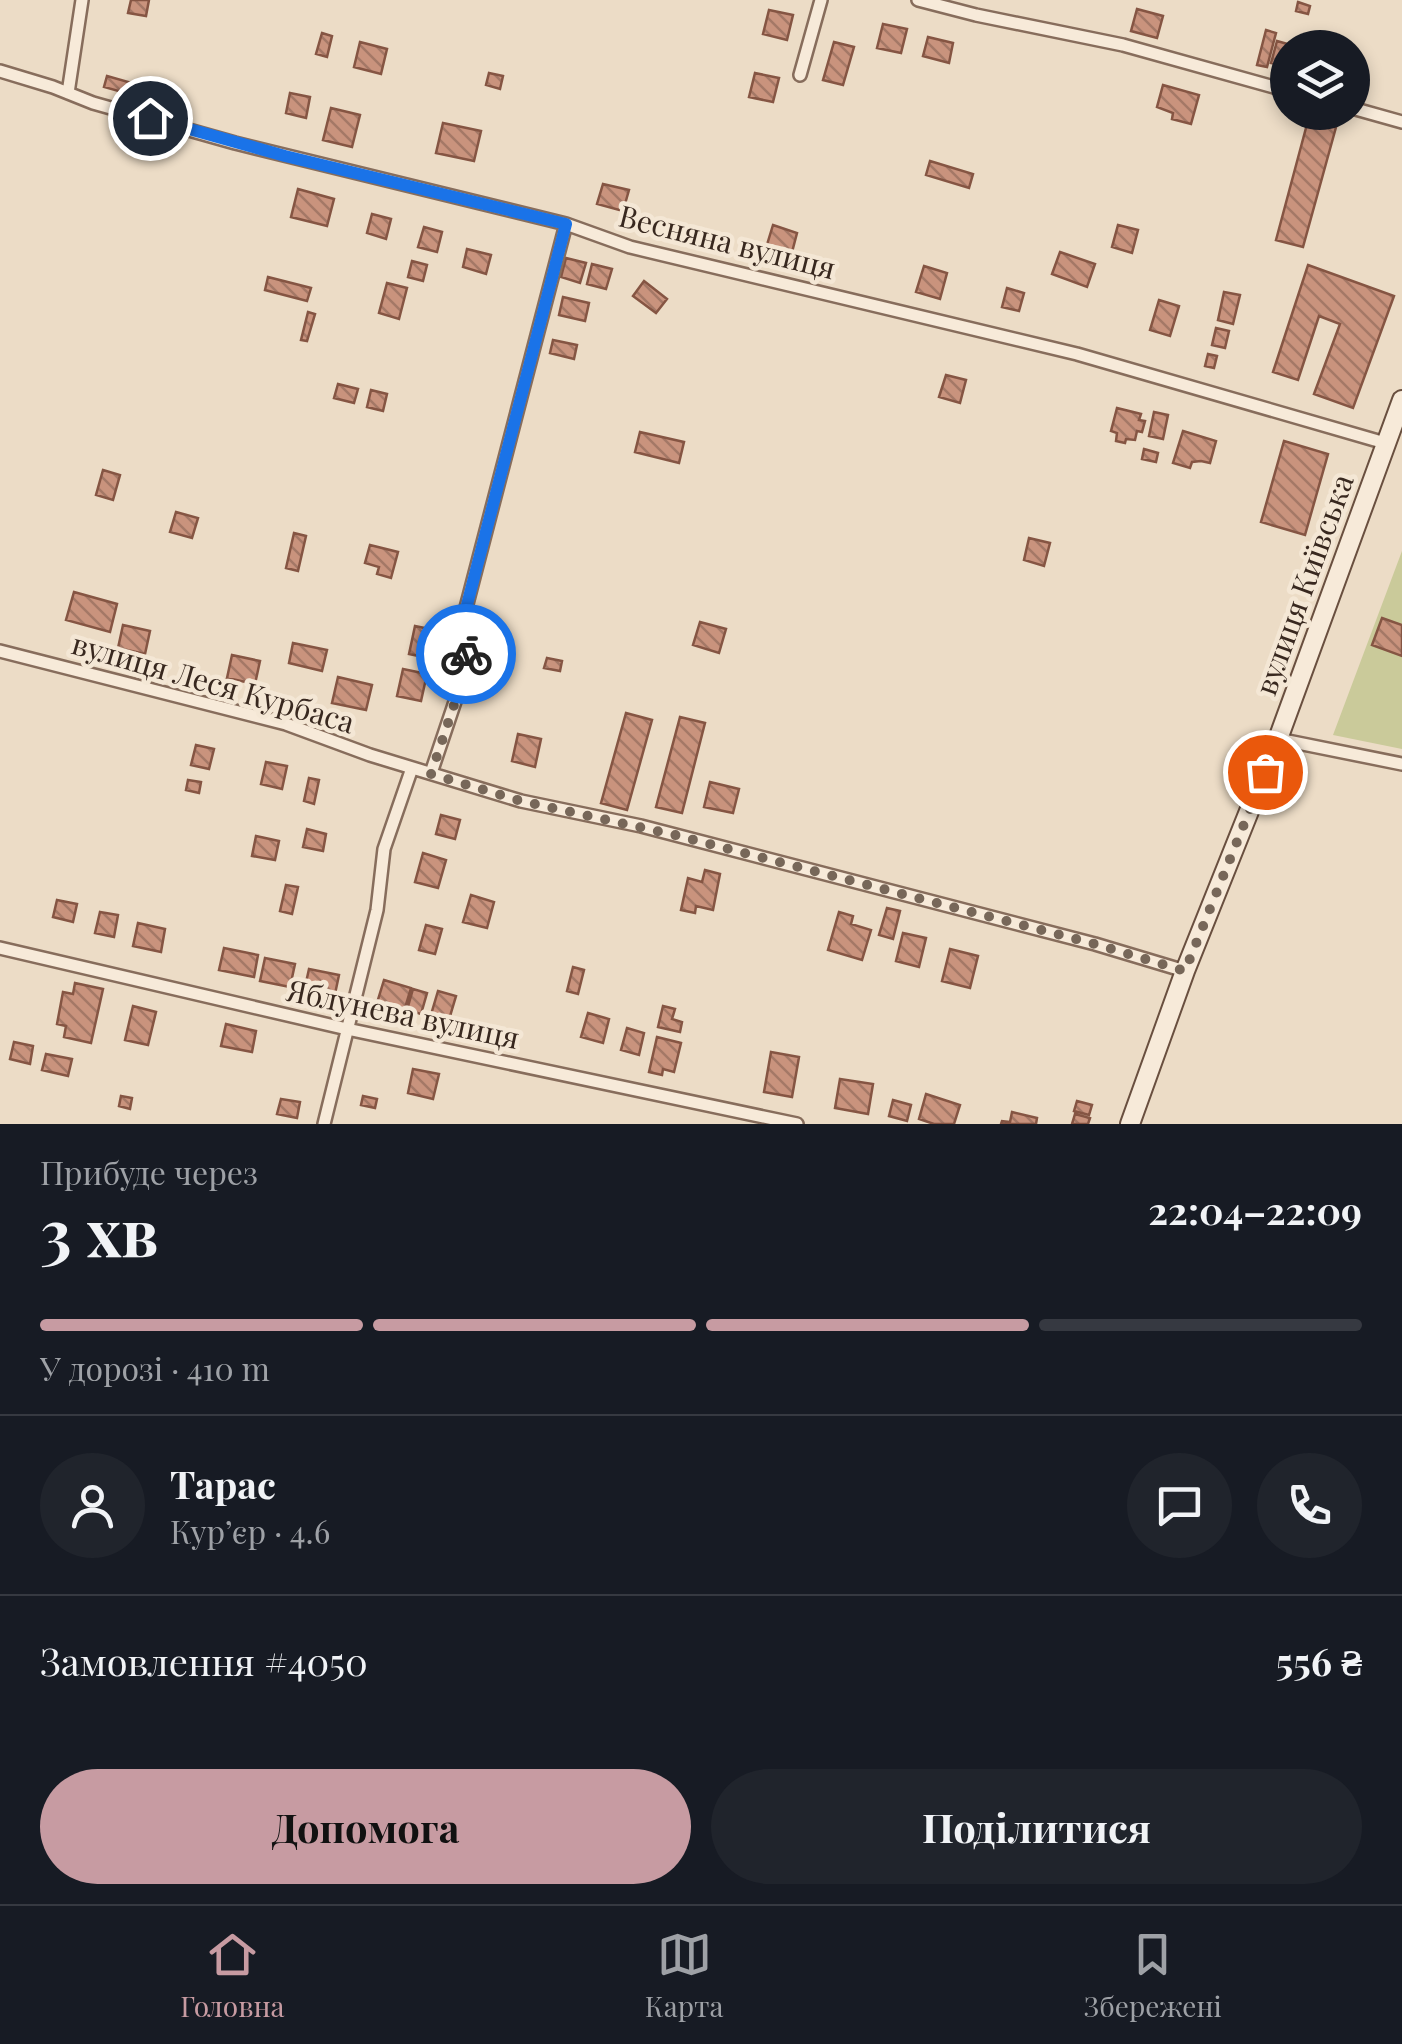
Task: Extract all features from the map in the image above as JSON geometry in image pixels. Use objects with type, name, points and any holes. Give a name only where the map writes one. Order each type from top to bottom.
[{"type":"street","points":[[68,93],[82,0]]},
{"type":"street","points":[[800,75],[820,0]]},
{"type":"street","points":[[918,0],[1124,46],[1270,85]]},
{"type":"street","name":"Весняна вулиця","points":[[0,71],[93,103],[268,152],[566,224],[630,247],[1076,354],[1385,443]]},
{"type":"street","points":[[1370,113],[1402,122]]},
{"type":"street","points":[[431,774],[467,666],[462,624],[566,224]]},
{"type":"street","name":"вулиця Київська","points":[[1130,1124],[1401,406]]},
{"type":"street","name":"вулиця Леся Курбаса","points":[[0,651],[286,724],[370,755],[521,801],[660,831],[1185,971]]},
{"type":"street","points":[[1278,738],[1402,764]]},
{"type":"street","points":[[324,1124],[377,910],[384,849],[412,768]]},
{"type":"street","name":"Яблунева вулиця","points":[[0,948],[347,1029],[797,1124]]},
{"type":"green space","points":[[1402,551],[1402,749],[1333,735]]},
{"type":"building","points":[[131,0],[149,0],[146,16],[128,13]]},
{"type":"building","points":[[1298,2],[1310,6],[1308,14],[1296,11]]},
{"type":"building","points":[[1137,9],[1163,16],[1157,38],[1131,31]]},
{"type":"building","points":[[769,10],[793,15],[787,40],[763,34]]},
{"type":"building","points":[[883,24],[907,29],[901,53],[877,48]]},
{"type":"building","points":[[1266,30],[1270,31],[1267,67],[1257,65]]},
{"type":"building","points":[[322,33],[332,36],[327,57],[316,54]]},
{"type":"building","points":[[928,37],[953,43],[949,63],[923,56]]},
{"type":"building","points":[[360,42],[387,49],[381,74],[354,67]]},
{"type":"building","points":[[834,42],[854,47],[843,85],[823,80]]},
{"type":"building","points":[[489,73],[503,76],[500,89],[486,85]]},
{"type":"building","points":[[755,73],[779,78],[773,102],[749,97]]},
{"type":"building","points":[[107,76],[132,83],[129,94],[104,87]]},
{"type":"building","points":[[1163,85],[1199,95],[1191,124],[1172,119],[1173,113],[1157,107]]},
{"type":"building","points":[[290,93],[310,97],[306,118],[286,113]]},
{"type":"building","points":[[331,108],[360,115],[352,147],[323,140]]},
{"type":"building","points":[[443,123],[481,131],[474,161],[436,153]]},
{"type":"building","points":[[1305,130],[1335,130],[1303,247],[1276,240]]},
{"type":"building","points":[[930,161],[973,174],[969,188],[926,175]]},
{"type":"building","points":[[603,184],[629,190],[623,211],[597,204]]},
{"type":"building","points":[[298,189],[334,199],[327,226],[291,217]]},
{"type":"building","points":[[372,214],[391,219],[386,239],[367,233]]},
{"type":"building","points":[[773,225],[797,233],[791,256],[766,248]]},
{"type":"building","points":[[1118,225],[1138,230],[1132,253],[1112,247]]},
{"type":"building","points":[[424,227],[442,232],[437,252],[418,247]]},
{"type":"building","points":[[467,249],[491,255],[486,274],[463,267]]},
{"type":"building","points":[[1060,252],[1095,264],[1087,287],[1052,274]]},
{"type":"building","points":[[566,258],[586,263],[580,283],[561,277]]},
{"type":"building","points":[[412,261],[427,265],[423,281],[408,277]]},
{"type":"building","points":[[592,264],[612,269],[606,289],[587,284]]},
{"type":"building","points":[[1308,265],[1394,296],[1353,408],[1314,394],[1340,324],[1319,316],[1298,380],[1273,372]]},
{"type":"building","points":[[924,266],[947,273],[940,299],[916,292]]},
{"type":"building","points":[[268,277],[311,288],[307,301],[265,290]]},
{"type":"building","points":[[644,281],[667,299],[656,313],[633,296]]},
{"type":"building","points":[[387,283],[407,288],[399,319],[379,313]]},
{"type":"building","points":[[1007,288],[1024,293],[1019,311],[1002,307]]},
{"type":"building","points":[[1224,292],[1240,295],[1233,324],[1218,320]]},
{"type":"building","points":[[563,297],[589,303],[585,321],[559,315]]},
{"type":"building","points":[[1159,300],[1179,306],[1170,336],[1150,330]]},
{"type":"building","points":[[308,312],[315,314],[307,341],[301,340]]},
{"type":"building","points":[[1216,328],[1229,331],[1225,348],[1212,345]]},
{"type":"building","points":[[553,340],[577,345],[574,359],[550,353]]},
{"type":"building","points":[[1208,354],[1217,356],[1214,368],[1205,366]]},
{"type":"building","points":[[946,375],[966,380],[960,403],[939,397]]},
{"type":"building","points":[[338,384],[358,389],[354,403],[334,398]]},
{"type":"building","points":[[371,390],[387,394],[383,411],[367,407]]},
{"type":"building","points":[[1117,408],[1141,414],[1139,420],[1145,421],[1135,440],[1116,441],[1117,433],[1111,431]]},
{"type":"building","points":[[1154,412],[1168,415],[1163,439],[1149,436]]},
{"type":"building","points":[[1183,431],[1216,441],[1210,463],[1192,462],[1190,468],[1173,463]]},
{"type":"building","points":[[640,432],[684,442],[679,463],[635,452]]},
{"type":"building","points":[[1284,441],[1328,454],[1305,535],[1261,522]]},
{"type":"building","points":[[1144,449],[1158,453],[1156,462],[1142,459]]},
{"type":"building","points":[[103,470],[120,475],[113,500],[96,495]]},
{"type":"building","points":[[176,512],[198,518],[192,538],[170,532]]},
{"type":"building","points":[[294,533],[306,536],[298,571],[286,568]]},
{"type":"building","points":[[1029,538],[1050,543],[1044,566],[1024,560]]},
{"type":"building","points":[[370,545],[398,552],[391,578],[377,574],[379,567],[365,563]]},
{"type":"building","points":[[74,592],[117,604],[110,632],[66,620]]},
{"type":"building","points":[[1382,618],[1402,625],[1402,656],[1372,645]]},
{"type":"building","points":[[700,622],[726,629],[719,653],[693,645]]},
{"type":"building","points":[[123,625],[150,631],[145,654],[118,648]]},
{"type":"building","points":[[415,626],[439,631],[433,659],[409,654]]},
{"type":"building","points":[[293,643],[327,650],[322,671],[289,663]]},
{"type":"building","points":[[232,655],[260,661],[255,684],[227,678]]},
{"type":"building","points":[[547,658],[562,661],[560,671],[544,668]]},
{"type":"building","points":[[403,669],[427,674],[421,701],[397,696]]},
{"type":"building","points":[[338,677],[372,685],[366,710],[332,703]]},
{"type":"building","points":[[626,713],[652,720],[627,810],[601,803]]},
{"type":"building","points":[[680,717],[705,723],[682,813],[656,807]]},
{"type":"building","points":[[518,734],[541,739],[535,767],[512,761]]},
{"type":"building","points":[[196,745],[214,749],[209,769],[191,765]]},
{"type":"building","points":[[266,762],[287,766],[282,789],[261,784]]},
{"type":"building","points":[[309,778],[319,780],[314,804],[304,801]]},
{"type":"building","points":[[188,780],[201,782],[199,793],[186,790]]},
{"type":"building","points":[[710,782],[739,789],[733,813],[704,807]]},
{"type":"building","points":[[441,815],[460,820],[455,839],[436,834]]},
{"type":"building","points":[[307,829],[326,834],[323,851],[303,847]]},
{"type":"building","points":[[256,836],[279,841],[275,860],[252,856]]},
{"type":"building","points":[[423,853],[446,860],[438,888],[415,882]]},
{"type":"building","points":[[705,870],[720,874],[713,910],[696,906],[695,913],[681,910],[688,878],[702,882]]},
{"type":"building","points":[[286,885],[298,887],[292,914],[280,911]]},
{"type":"building","points":[[471,895],[494,902],[487,928],[463,922]]},
{"type":"building","points":[[57,900],[77,904],[73,922],[53,917]]},
{"type":"building","points":[[887,908],[900,911],[893,939],[879,935]]},
{"type":"building","points":[[100,912],[118,915],[114,937],[95,933]]},
{"type":"building","points":[[839,912],[853,916],[851,924],[871,930],[862,960],[828,950]]},
{"type":"building","points":[[138,923],[165,929],[161,952],[133,946]]},
{"type":"building","points":[[426,925],[442,929],[435,954],[419,950]]},
{"type":"building","points":[[903,933],[926,938],[919,967],[896,961]]},
{"type":"building","points":[[224,948],[258,955],[254,977],[219,970]]},
{"type":"building","points":[[950,949],[978,956],[970,988],[942,981]]},
{"type":"building","points":[[265,958],[295,964],[290,987],[260,981]]},
{"type":"building","points":[[573,967],[584,970],[578,994],[567,991]]},
{"type":"building","points":[[309,969],[339,975],[335,994],[305,987]]},
{"type":"building","points":[[384,980],[411,988],[404,1011],[377,1003]]},
{"type":"building","points":[[75,983],[103,989],[91,1043],[64,1037],[66,1026],[57,1024],[63,992],[73,994]]},
{"type":"building","points":[[413,989],[427,993],[421,1014],[407,1010]]},
{"type":"building","points":[[438,991],[456,996],[448,1023],[430,1018]]},
{"type":"building","points":[[133,1006],[156,1012],[148,1045],[125,1040]]},
{"type":"building","points":[[663,1006],[675,1009],[672,1019],[682,1022],[680,1032],[658,1027]]},
{"type":"building","points":[[588,1013],[609,1019],[603,1043],[581,1037]]},
{"type":"building","points":[[226,1024],[256,1031],[252,1052],[221,1046]]},
{"type":"building","points":[[627,1028],[644,1033],[639,1055],[621,1050]]},
{"type":"building","points":[[657,1037],[681,1043],[674,1072],[649,1072]]},
{"type":"building","points":[[14,1042],[33,1046],[30,1064],[10,1059]]},
{"type":"building","points":[[771,1052],[799,1057],[792,1097],[764,1092]]},
{"type":"building","points":[[46,1054],[72,1059],[68,1076],[42,1070]]},
{"type":"building","points":[[413,1069],[439,1074],[433,1099],[408,1093]]},
{"type":"building","points":[[840,1079],[873,1084],[868,1114],[835,1108]]},
{"type":"building","points":[[926,1094],[960,1105],[954,1124],[919,1119]]},
{"type":"building","points":[[121,1096],[132,1098],[130,1109],[119,1106]]},
{"type":"building","points":[[363,1096],[377,1099],[375,1108],[361,1105]]},
{"type":"building","points":[[281,1099],[300,1102],[297,1118],[277,1114]]},
{"type":"building","points":[[893,1100],[911,1105],[907,1121],[889,1116]]},
{"type":"building","points":[[1077,1101],[1092,1105],[1089,1115],[1074,1111]]},
{"type":"building","points":[[1012,1112],[1037,1118],[1036,1124],[1001,1124],[1010,1122]]},
{"type":"building","points":[[1075,1114],[1090,1118],[1088,1124],[1072,1124]]},
{"type":"way so far","points":[[466,654],[467,666],[431,774],[521,801],[641,826],[1095,944],[1185,971],[1265,772]]},
{"type":"route","points":[[150,118],[235,144],[566,224],[462,624],[466,654]]}]
